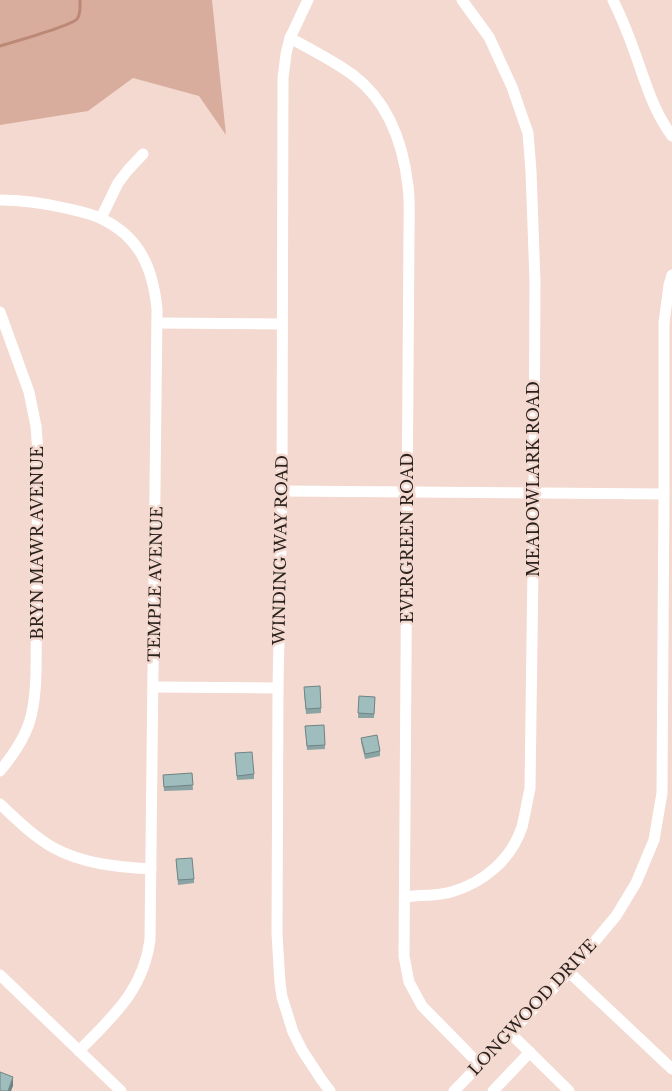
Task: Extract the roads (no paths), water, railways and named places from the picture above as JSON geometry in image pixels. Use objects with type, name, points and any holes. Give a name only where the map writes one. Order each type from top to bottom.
[{"type":"street","name":"WINDING WAY ROAD","points":[[308,0],[290,38],[283,78],[282,491],[278,688],[277,934],[282,997],[297,1041],[330,1091]]},
{"type":"street","name":"MEADOWLARK ROAD","points":[[405,896],[450,893],[475,883],[496,868],[513,846],[522,827],[530,789],[534,493],[532,170],[528,133],[512,86],[489,37],[462,0]]},
{"type":"street","points":[[613,0],[628,33],[650,98],[662,123],[672,136]]},
{"type":"street","name":"EVERGREEN ROAD","points":[[290,38],[327,58],[354,76],[377,98],[391,120],[402,150],[408,186],[409,232],[404,956],[409,982],[422,1006],[479,1064]]},
{"type":"street","points":[[101,218],[118,183],[143,154]]},
{"type":"street","name":"TEMPLE AVENUE","points":[[0,200],[42,203],[82,212],[101,218],[114,226],[126,235],[144,259],[154,286],[157,309],[150,940],[143,970],[124,1005],[79,1051]]},
{"type":"street","name":"LONGWOOD DRIVE","points":[[454,1091],[569,972],[616,916],[636,882],[654,840],[662,793],[668,696],[664,494],[664,323],[672,275]]},
{"type":"street","name":"BRYN MAWR AVENUE","points":[[0,771],[25,735],[34,702],[36,673],[38,462],[35,416],[29,392],[1,317]]},
{"type":"street","points":[[157,323],[282,324]]},
{"type":"street","points":[[282,491],[664,494]]},
{"type":"street","points":[[154,688],[278,688]]},
{"type":"street","points":[[0,804],[32,833],[64,853],[107,865],[151,869]]},
{"type":"street","points":[[569,972],[670,1064]]},
{"type":"street","points":[[0,975],[121,1091]]},
{"type":"street","points":[[510,1033],[569,1091]]},
{"type":"street","points":[[493,1091],[530,1052]]},
{"type":"waterway","points":[[0,46],[73,22],[79,15],[80,0]]}]
